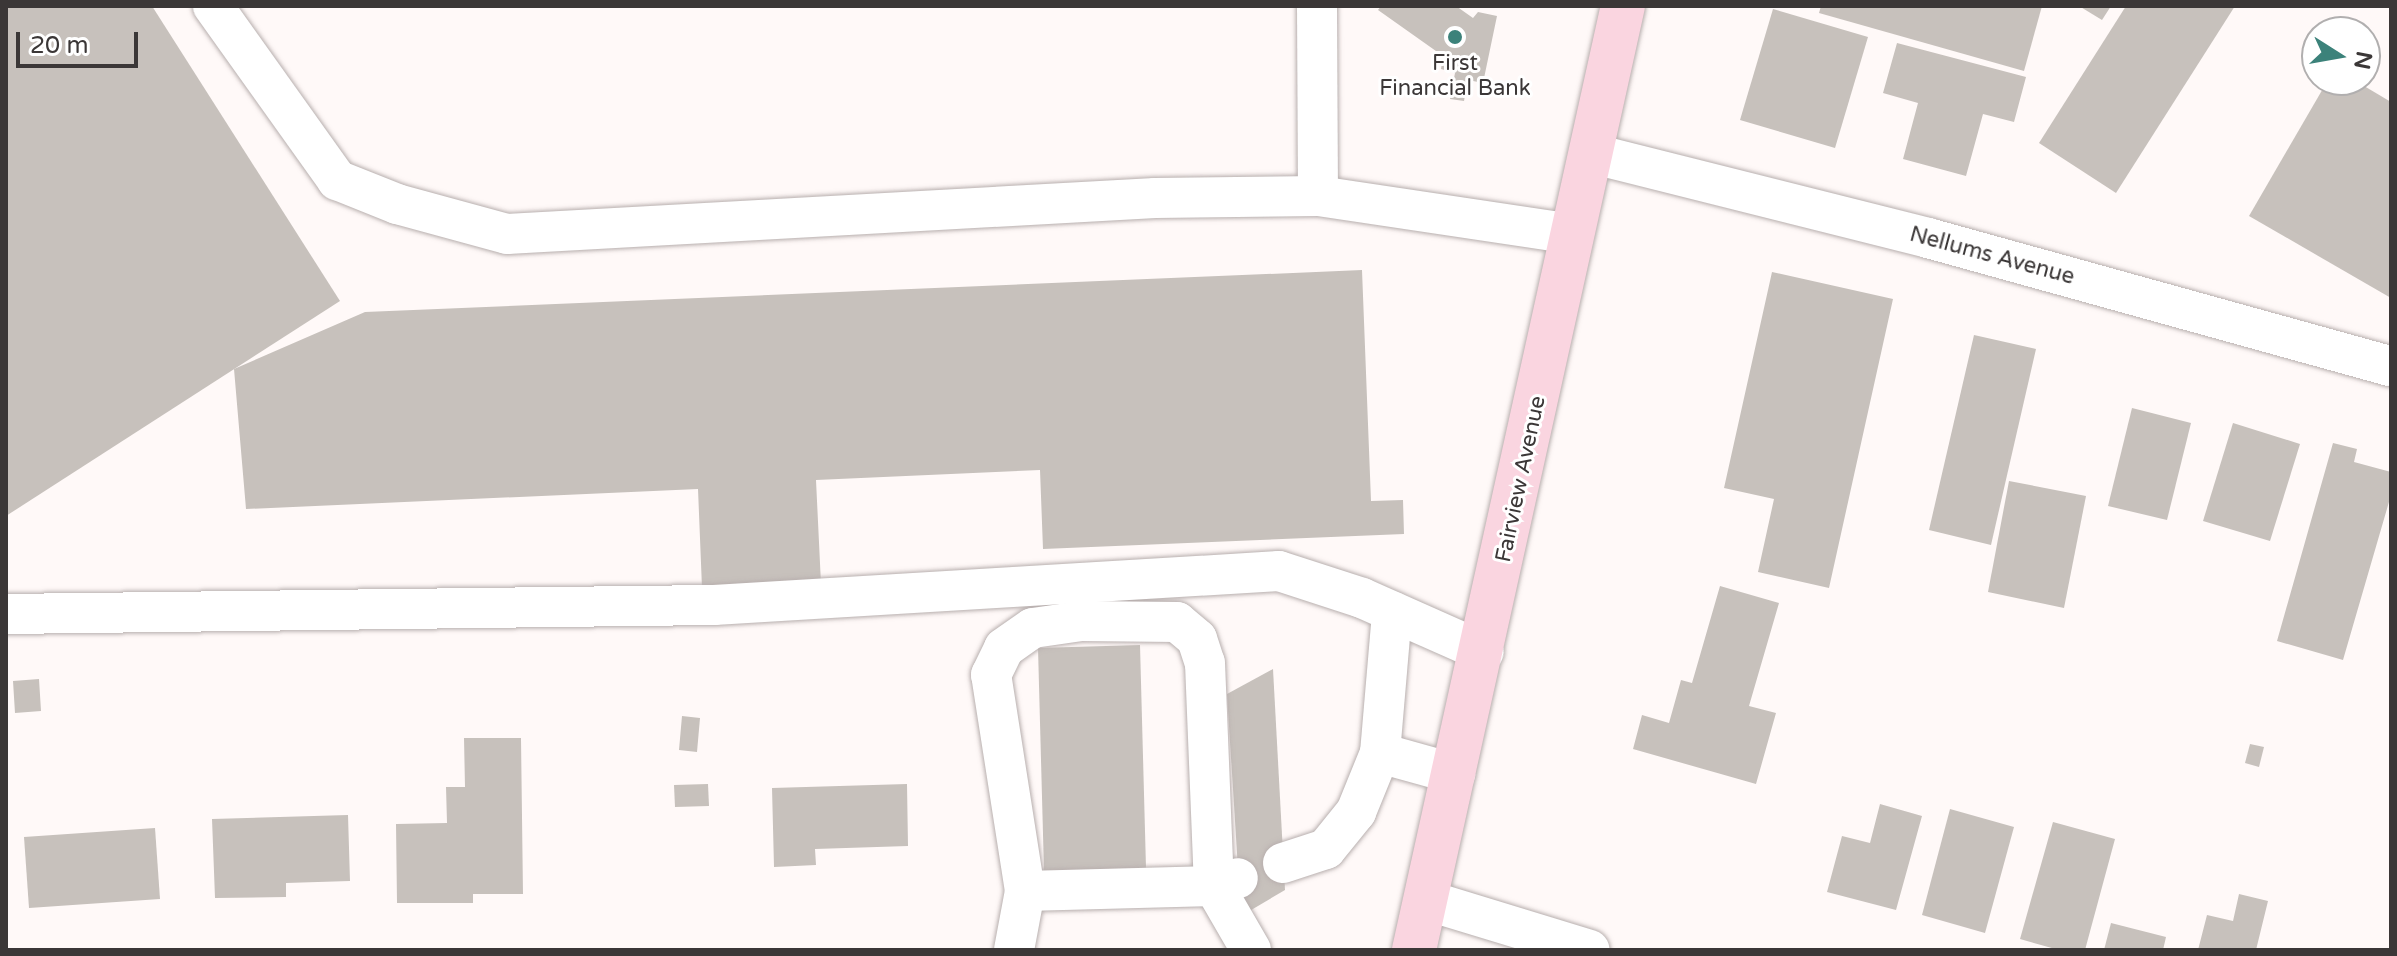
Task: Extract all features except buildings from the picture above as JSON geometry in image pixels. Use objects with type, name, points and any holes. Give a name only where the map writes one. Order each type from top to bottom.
[{"type":"main road","name":"Fairview Avenue","points":[[1414,950],[1484,652],[1623,6]]},
{"type":"street","points":[[213,6],[337,180],[397,204],[507,234],[1155,198],[1318,196],[1573,234]]},
{"type":"street","points":[[1317,6],[1318,196]]},
{"type":"street","name":"Nellums Avenue","points":[[1590,153],[1928,238],[2391,366]]},
{"type":"street","points":[[6,614],[714,605],[1279,571],[1392,612],[1484,652]]},
{"type":"street","points":[[1283,863],[1326,849],[1356,812],[1380,753],[1392,612]]},
{"type":"street","points":[[1014,950],[1025,891],[991,675],[1004,648],[1033,628],[1081,621],[1177,622],[1197,639],[1205,663],[1226,882],[1251,950]]},
{"type":"street","points":[[1380,753],[1455,774]]},
{"type":"street","points":[[1025,891],[1226,882]]},
{"type":"street","points":[[1426,900],[1590,950]]},
{"type":"place","name":"First Financial Bank","points":[[1455,37]]}]
